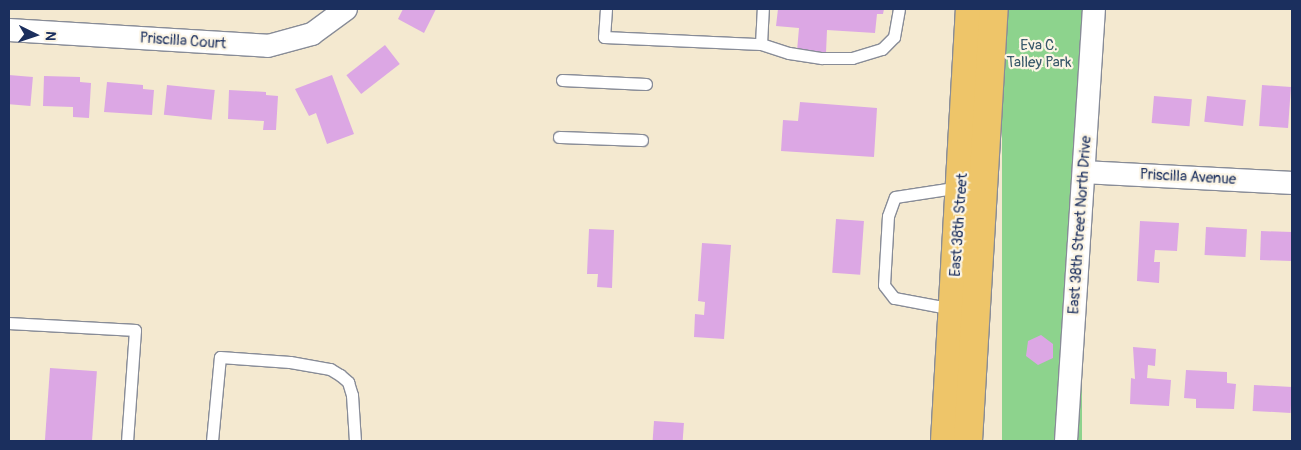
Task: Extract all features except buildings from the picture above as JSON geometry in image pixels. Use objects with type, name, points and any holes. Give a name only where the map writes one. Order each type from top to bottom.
[{"type":"main road","name":"East 38th Street","points":[[945,441],[962,186],[970,9]]},
{"type":"main road","name":"East 38th Street","points":[[968,441],[994,9]]},
{"type":"street","name":"Priscilla Court","points":[[9,30],[268,46],[304,37],[328,24],[346,9]]},
{"type":"street","name":"East 38th Street North Drive","points":[[1066,441],[1094,9]]},
{"type":"street","name":"Priscilla Avenue","points":[[1084,172],[1292,183]]},
{"type":"lane","points":[[606,9],[604,37],[761,44],[789,53],[852,58],[882,49],[894,37],[899,9]]},
{"type":"lane","points":[[761,44],[763,9]]},
{"type":"lane","points":[[562,80],[646,84]]},
{"type":"lane","points":[[559,136],[642,140]]},
{"type":"lane","points":[[953,309],[894,298],[884,286],[888,216],[895,197],[962,186]]},
{"type":"lane","points":[[9,323],[135,330],[127,441]]},
{"type":"lane","points":[[212,441],[220,357],[290,362],[330,369],[340,375],[348,382],[352,395],[355,441]]},
{"type":"green space","name":"Eva C. Talley Park","points":[[1002,9],[1082,9],[1082,441],[1002,441]]}]
